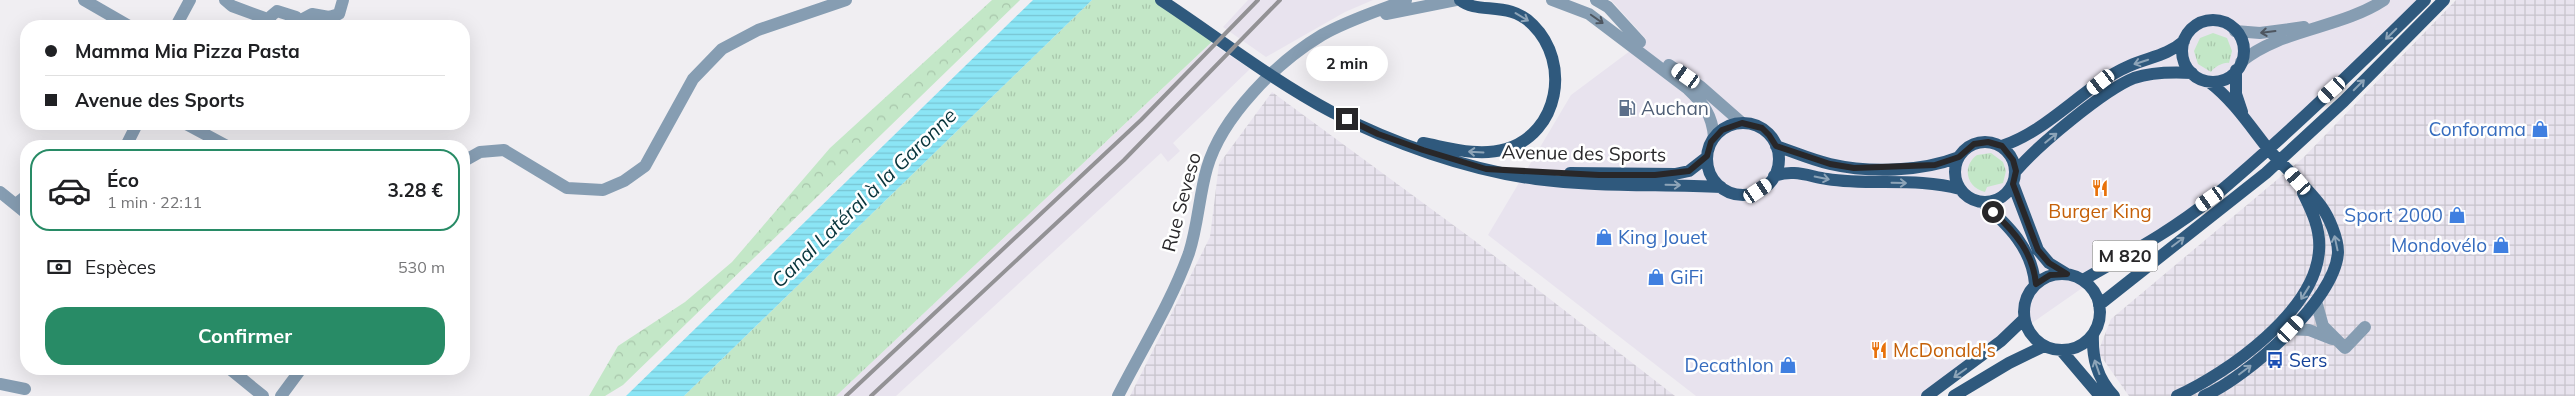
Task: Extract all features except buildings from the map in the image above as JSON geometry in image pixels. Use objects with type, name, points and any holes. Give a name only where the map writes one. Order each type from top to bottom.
[{"type":"main road","name":"Avenue des Sports","points":[[1161,0],[1296,91],[1331,112],[1378,134],[1486,169],[1544,180],[1720,187]]},
{"type":"main road","points":[[1378,134],[1474,153],[1491,152],[1519,144],[1532,135],[1552,106],[1556,90],[1556,70],[1551,51],[1543,36],[1532,24],[1518,14],[1501,8],[1467,6],[1458,0]]},
{"type":"main road","name":"M 820","points":[[2083,280],[2141,247],[2210,199],[2288,130],[2426,0]]},
{"type":"main road","name":"M 820","points":[[2099,305],[2266,173],[2299,144],[2444,0]]},
{"type":"main road","points":[[2002,146],[2039,128],[2115,72],[2171,52],[2184,41],[2191,29],[2203,22],[2223,22],[2235,31],[2243,48],[2236,94],[2244,117]]},
{"type":"main road","points":[[2184,41],[2184,61],[2192,74]]},
{"type":"main road","points":[[2209,82],[2222,80],[2239,66]]},
{"type":"main road","points":[[1982,202],[2001,198],[2032,153],[2121,84],[2147,75],[2192,74],[2209,82],[2244,117],[2321,206],[2332,229],[2338,251],[2335,268],[2316,301],[2291,329],[2247,369],[2204,396]]},
{"type":"main road","points":[[1742,123],[1762,128],[1769,135],[1776,146],[1778,161],[1774,176],[1767,186],[1748,194],[1738,194],[1720,187],[1712,177],[1707,156],[1714,137],[1731,125],[1742,123]]},
{"type":"main road","points":[[1776,146],[1830,164],[1854,168],[1935,165],[1959,157],[1968,147],[1981,142],[2002,146],[2010,154],[2015,178],[2038,250],[2049,263],[2067,274],[2083,280],[2095,293],[2099,305],[2100,318],[2093,334],[2092,350],[2096,369],[2103,383],[2114,396]]},
{"type":"main road","name":"Avenue des Sports","points":[[1486,169],[1599,175],[1655,175],[1689,171],[1707,156]]},
{"type":"main road","points":[[1959,157],[1955,176],[1960,188],[1967,196],[1982,202],[2010,228],[2026,249],[2036,284]]},
{"type":"main road","points":[[1774,176],[1794,172],[1846,182],[1935,184],[1960,188]]},
{"type":"main road","points":[[2177,396],[2217,373],[2250,350],[2281,320],[2308,287],[2316,269],[2319,251],[2318,232],[2313,214],[2298,181]]},
{"type":"main road","points":[[2067,274],[2050,275],[2036,284],[2026,298],[2024,319],[2028,331],[2044,346],[2061,350],[2081,346],[2093,334]]},
{"type":"main road","points":[[1926,396],[1985,353],[2024,319]]},
{"type":"main road","points":[[1954,396],[2009,363],[2044,346]]},
{"type":"main road","points":[[2061,350],[2100,396]]},
{"type":"street","points":[[84,0],[119,20]]},
{"type":"street","points":[[179,20],[190,0]]},
{"type":"street","points":[[225,0],[232,6],[262,20]]},
{"type":"street","points":[[305,20],[312,14],[329,17],[339,14],[343,0]]},
{"type":"street","points":[[470,158],[480,152],[504,150],[567,188],[603,190],[624,181],[645,166],[672,113],[693,79],[722,49],[758,30],[846,0]]},
{"type":"street","name":"Rue Seveso","points":[[1118,396],[1180,276],[1196,228],[1207,168],[1226,126],[1260,87],[1301,50],[1330,32],[1406,0]]},
{"type":"street","name":"Rue Seveso","points":[[1366,16],[1458,0]]},
{"type":"street","points":[[1552,0],[1589,14],[1688,90],[1701,101],[1710,115],[1714,137]]},
{"type":"street","points":[[1596,0],[1608,7],[1628,32],[1648,49],[1701,87],[1742,123]]},
{"type":"street","points":[[2239,66],[2263,46],[2361,13],[2384,0]]},
{"type":"street","points":[[271,20],[277,11],[296,17],[298,20]]},
{"type":"street","points":[[2235,31],[2260,33],[2334,23]]},
{"type":"street","points":[[197,130],[216,140]]},
{"type":"street","points":[[0,192],[20,208]]},
{"type":"street","points":[[16,204],[20,201]]},
{"type":"street","points":[[2316,301],[2323,326],[2345,348],[2365,327]]},
{"type":"street","points":[[2291,329],[2321,333],[2338,342]]},
{"type":"street","points":[[240,375],[263,396]]},
{"type":"street","points":[[281,396],[297,375]]},
{"type":"street","points":[[0,384],[25,390]]},
{"type":"shaded area","points":[[1248,0],[1373,0],[1345,12],[1266,57],[1223,27]]},
{"type":"shaded area","points":[[1611,0],[2425,0],[2210,199],[1927,396],[1696,396],[1488,235],[1571,95],[1646,39]]},
{"type":"shaded area","points":[[2456,0],[2575,0],[2575,396],[2129,396],[2098,352],[2111,319],[2303,158]]},
{"type":"shaded area","points":[[1211,43],[1250,69],[1173,143],[1180,151],[1168,162],[1161,153],[896,396],[836,396]]},
{"type":"shaded area","points":[[1272,92],[1475,241],[1675,396],[1130,396],[1210,237],[1219,164]]},
{"type":"green space","points":[[992,0],[1020,0],[623,385],[605,396],[589,396],[618,346],[685,302],[732,262],[830,148]]},
{"type":"green space","points":[[1092,0],[1161,0],[1217,37],[836,396],[684,396]]},
{"type":"green space","points":[[2213,33],[2227,38],[2232,51],[2229,63],[2219,65],[2211,72],[2198,64],[2194,51],[2200,38]]},
{"type":"green space","points":[[1991,153],[2003,162],[2006,171],[2003,183],[1987,187],[1985,192],[1979,190],[1970,182],[1968,171],[1969,165],[1977,155]]},
{"type":"water","name":"Canal Latéral à la Garonne","points":[[1033,0],[1092,0],[684,396],[626,396]]},
{"type":"railway","points":[[846,396],[1141,120],[1258,0]]},
{"type":"railway","points":[[871,396],[1124,160],[1280,0]]},
{"type":"place","name":"Auchan","points":[[1627,108]]},
{"type":"place","name":"Conforama","points":[[2540,129]]},
{"type":"place","name":"Burger King","points":[[2100,188]]},
{"type":"place","name":"Sport 2000","points":[[2457,215]]},
{"type":"place","name":"King Jouet","points":[[1604,237]]},
{"type":"place","name":"Mondovélo","points":[[2501,245]]},
{"type":"place","name":"GiFi","points":[[1656,277]]},
{"type":"place","name":"McDonald's","points":[[1879,350]]},
{"type":"place","name":"Sers","points":[[2275,360]]},
{"type":"place","name":"Decathlon","points":[[1788,365]]},
{"type":"route","points":[[1347,119],[1378,134],[1486,169],[1599,175],[1655,175],[1689,171],[1707,156],[1708,148],[1714,137],[1731,125],[1742,123],[1753,124],[1762,128],[1776,146],[1830,164],[1854,168],[1935,165],[1959,157],[1968,147],[1974,144],[1981,142],[1995,143],[2002,146],[2013,160],[2016,171],[2013,184],[2038,250],[2049,263],[2067,274],[2050,275],[2036,284],[2026,249],[2016,234],[1993,212]]}]
